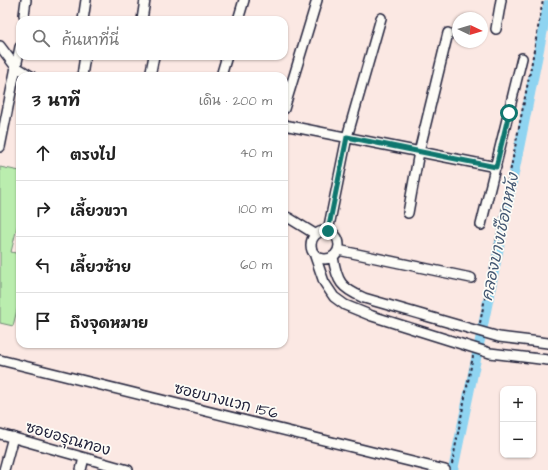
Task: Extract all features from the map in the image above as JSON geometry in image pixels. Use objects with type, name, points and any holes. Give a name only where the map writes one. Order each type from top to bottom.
[{"type":"street","points":[[24,15],[26,0]]},
{"type":"street","points":[[84,16],[86,0]]},
{"type":"street","points":[[143,16],[145,0]]},
{"type":"street","points":[[239,16],[244,0]]},
{"type":"street","points":[[288,96],[317,0]]},
{"type":"street","points":[[496,29],[501,0]]},
{"type":"street","points":[[328,231],[347,137],[381,18]]},
{"type":"street","points":[[408,213],[419,152],[448,33]]},
{"type":"street","points":[[0,46],[16,67],[24,72]]},
{"type":"street","points":[[481,225],[522,58]]},
{"type":"street","points":[[0,147],[17,60]]},
{"type":"street","points":[[83,72],[84,60]]},
{"type":"street","points":[[151,72],[153,60]]},
{"type":"street","points":[[222,72],[226,60]]},
{"type":"street","points":[[288,126],[496,167]]},
{"type":"street","points":[[288,218],[315,234]]},
{"type":"street","points":[[547,360],[490,353],[372,316],[345,305],[334,297],[324,282],[315,256],[310,247],[312,238],[319,231],[328,231],[336,236],[338,240],[335,253],[335,269],[340,283],[350,292],[364,298],[499,337],[548,343]]},
{"type":"street","points":[[315,256],[323,259],[335,253],[471,278]]},
{"type":"street","name":"ซอยบางแวก 156","points":[[0,360],[446,470]]},
{"type":"street","name":"ซอยอรุณทอง","points":[[0,434],[128,470]]},
{"type":"street","points":[[4,470],[13,437]]},
{"type":"street","points":[[81,470],[84,458]]},
{"type":"path","points":[[480,324],[543,0]]},
{"type":"path","points":[[451,470],[474,355]]},
{"type":"green space","points":[[0,167],[16,170],[16,231],[11,252],[16,253],[16,314],[13,326],[0,323]]},
{"type":"waterway","name":"คลองบางเชือกหนัง","points":[[453,470],[548,5]]},
{"type":"route","points":[[328,231],[347,137],[496,167],[509,113]]}]
